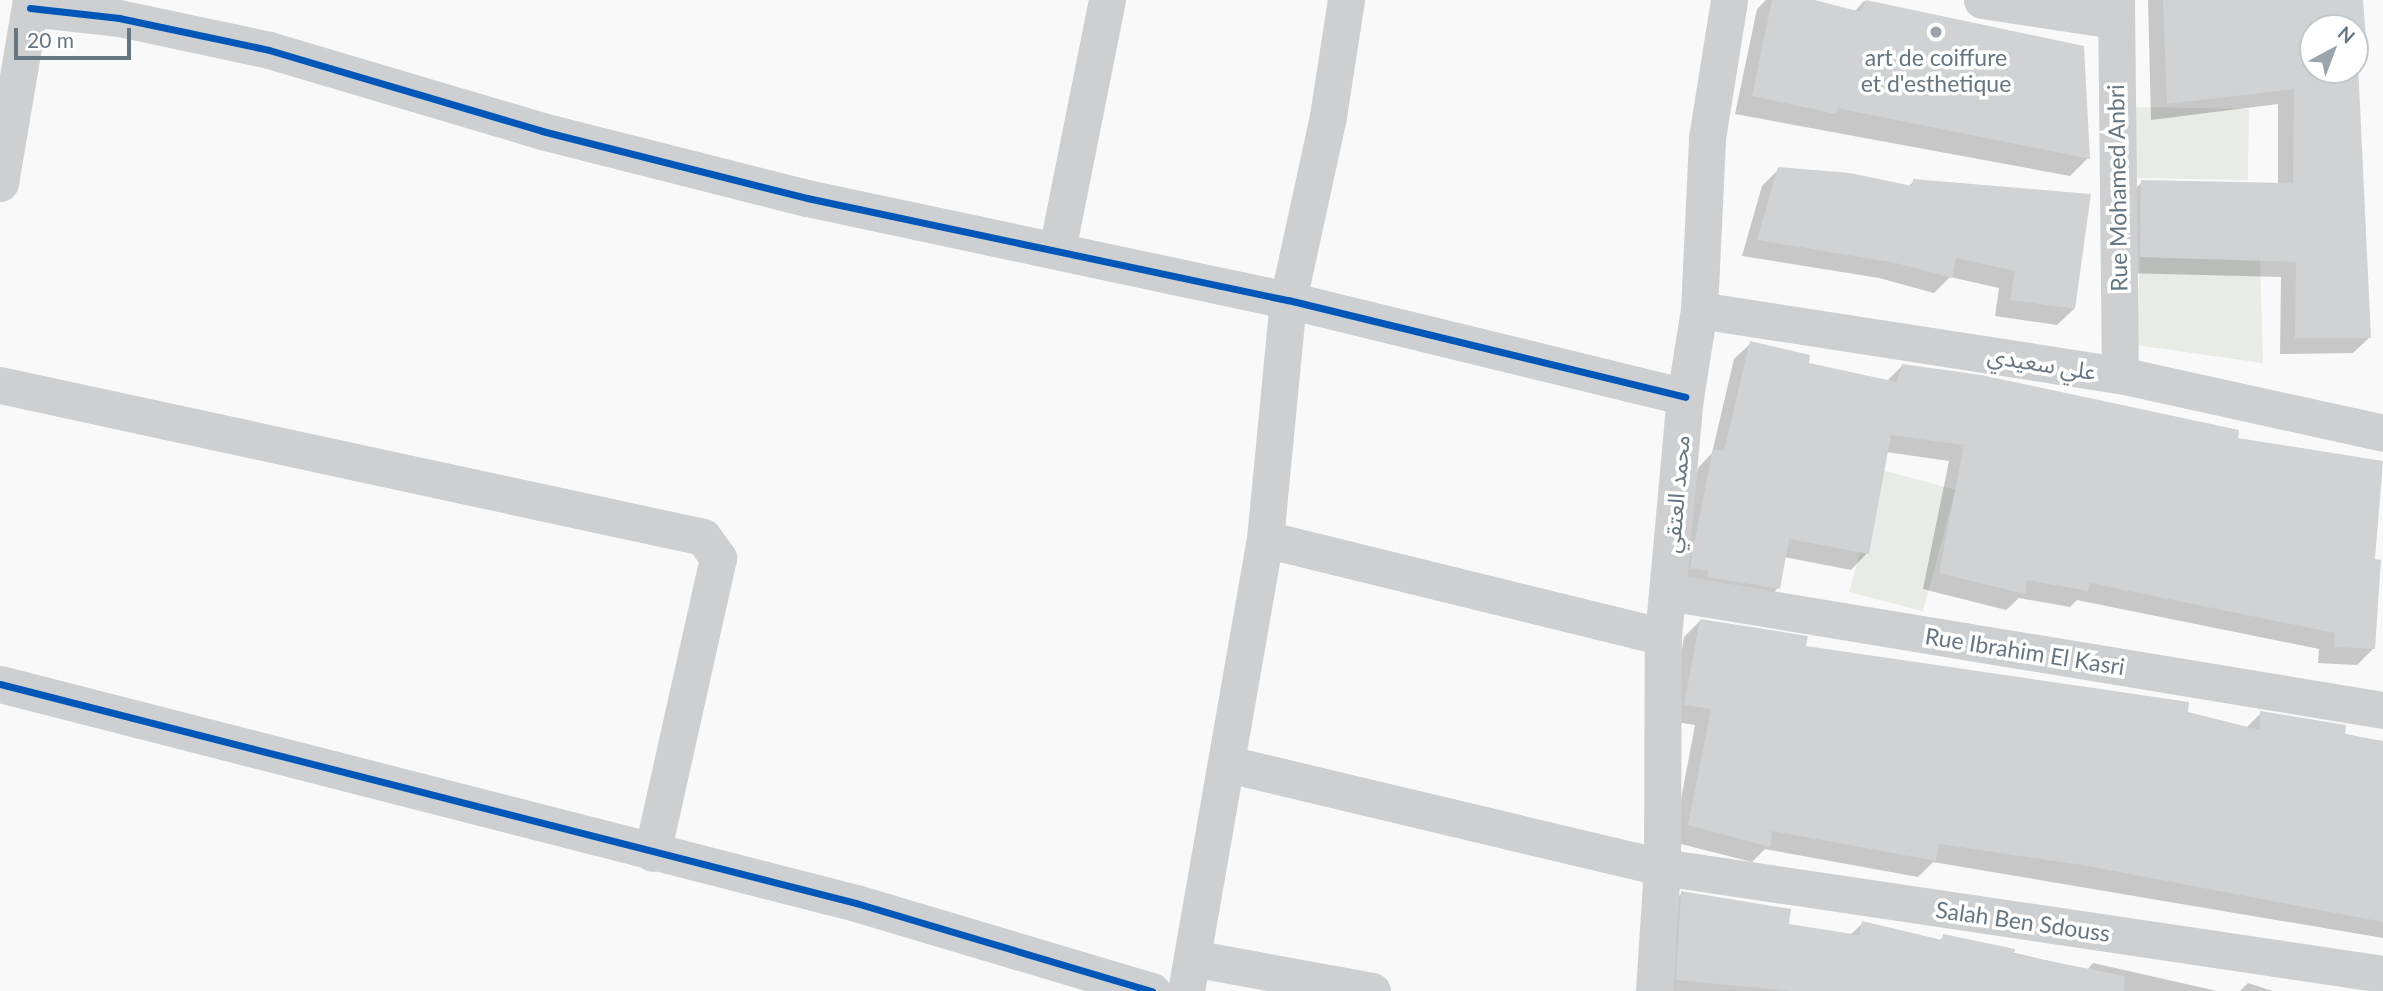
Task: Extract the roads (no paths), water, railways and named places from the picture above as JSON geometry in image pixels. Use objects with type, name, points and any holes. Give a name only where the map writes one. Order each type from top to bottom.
[{"type":"street","points":[[1346,0],[1328,116],[1288,300],[1265,539],[1228,764],[1189,974],[1372,991]]},
{"type":"street","name":"محمد العتقي","points":[[1654,991],[1662,867],[1663,637],[1685,397],[1699,310],[1707,138],[1729,0]]},
{"type":"street","points":[[1982,0],[2116,10]]},
{"type":"street","points":[[1057,250],[1096,2]]},
{"type":"street","points":[[0,183],[30,4],[118,18],[269,50],[542,131],[807,198],[1288,300],[1685,397]]},
{"type":"street","name":"Rue Mohamed Anbri","points":[[2116,10],[2120,375]]},
{"type":"street","name":"علي سعيدي","points":[[1699,310],[2120,375],[2383,433]]},
{"type":"street","points":[[0,385],[703,537],[718,558],[652,853]]},
{"type":"street","points":[[1265,539],[1663,637]]},
{"type":"street","name":"Rue Ibrahim El Kasri","points":[[1667,592],[2383,710]]},
{"type":"street","points":[[0,684],[652,853],[856,903],[1152,991]]},
{"type":"street","name":"Salah Ben Sdouss","points":[[1228,764],[1662,867],[2383,974]]},
{"type":"place","name":"art de coiffure et d'esthetique","points":[[1936,32]]}]
